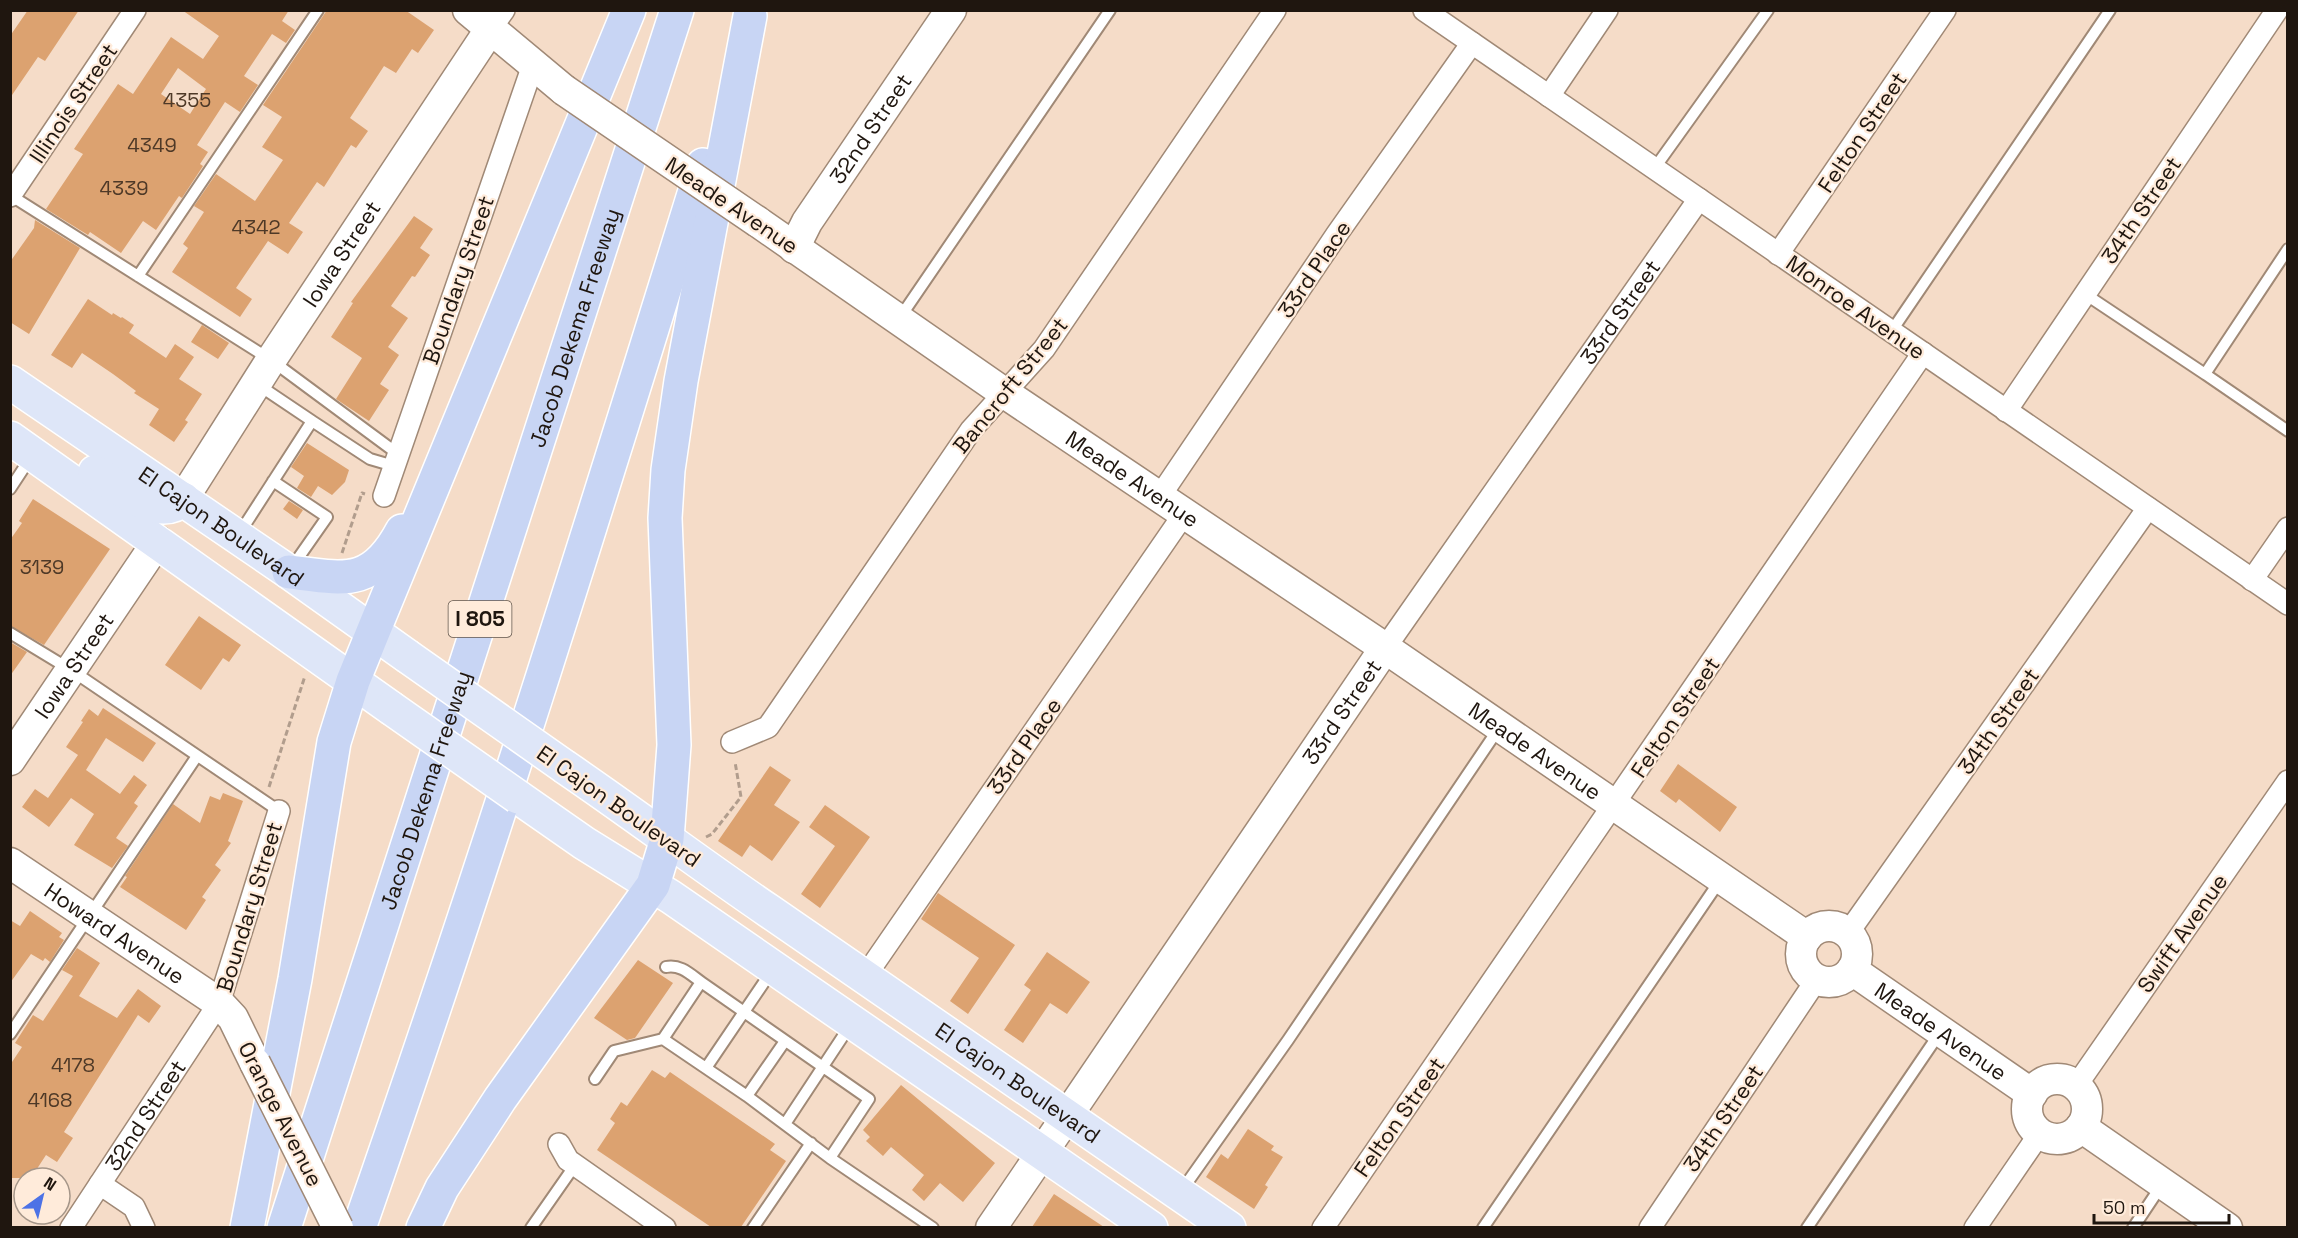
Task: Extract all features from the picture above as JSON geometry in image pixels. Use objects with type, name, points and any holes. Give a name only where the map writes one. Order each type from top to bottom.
[{"type":"highway","points":[[247,1227],[295,979],[334,742],[353,681],[629,10]]},
{"type":"highway","name":"Jacob Dekema Freeway","points":[[284,1227],[677,10]]},
{"type":"highway","points":[[423,1227],[442,1188],[500,1099],[653,885],[668,839],[674,745],[666,529],[668,470],[681,381],[751,14]]},
{"type":"highway","points":[[359,1227],[434,1015],[751,14]]},
{"type":"highway","points":[[289,572],[342,578],[362,574],[381,562],[397,541],[457,429]]},
{"type":"main road","name":"Meade Avenue","points":[[468,10],[498,19],[533,65],[564,90],[1003,392],[1385,648],[1806,937]]},
{"type":"main road","name":"32nd Street","points":[[794,248],[807,222],[951,10]]},
{"type":"main road","name":"Iowa Street","points":[[183,499],[264,372],[498,19]]},
{"type":"main road","name":"El Cajon Boulevard","points":[[10,382],[289,572],[864,978],[1228,1227]]},
{"type":"main road","points":[[19,444],[46,441],[150,505],[164,508],[176,505],[183,499]]},
{"type":"main road","name":"El Cajon Boulevard","points":[[19,444],[547,817],[774,967],[1151,1227]]},
{"type":"main road","name":"Iowa Street","points":[[10,760],[158,541]]},
{"type":"main road","name":"33rd Street","points":[[991,1227],[1385,648]]},
{"type":"main road","name":"Howard Avenue","points":[[10,863],[219,1003]]},
{"type":"main road","points":[[1832,926],[1848,933],[1856,948],[1857,957],[1852,969],[1843,978],[1835,981],[1817,979],[1803,965],[1802,946],[1806,937],[1822,927],[1832,926]]},
{"type":"main road","name":"Meade Avenue","points":[[1852,969],[2032,1094]]},
{"type":"main road","name":"Orange Avenue","points":[[219,1003],[233,1018],[338,1227]]},
{"type":"main road","points":[[2061,1079],[2076,1086],[2086,1103],[2087,1113],[2081,1127],[2063,1139],[2053,1139],[2040,1133],[2029,1120],[2027,1110],[2032,1094],[2041,1084],[2050,1080],[2061,1079]]},
{"type":"main road","points":[[2081,1127],[2227,1227]]},
{"type":"street","name":"Illinois Street","points":[[11,196],[135,10]]},
{"type":"street","name":"Bancroft Street","points":[[732,742],[768,727],[971,430],[1044,349],[1275,10]]},
{"type":"street","points":[[1549,96],[1607,10]]},
{"type":"street","name":"Felton Street","points":[[1778,254],[1945,10]]},
{"type":"street","name":"34th Street","points":[[2006,411],[2277,10]]},
{"type":"street","name":"Monroe Avenue","points":[[1429,12],[2288,604]]},
{"type":"street","name":"33rd Place","points":[[1160,496],[1337,234],[1472,43]]},
{"type":"street","name":"Boundary Street","points":[[384,496],[533,65]]},
{"type":"street","name":"33rd Street","points":[[1385,648],[1699,199]]},
{"type":"street","name":"Felton Street","points":[[1323,1227],[1923,354]]},
{"type":"street","name":"34th Street","points":[[1848,933],[2148,508]]},
{"type":"street","name":"33rd Place","points":[[864,978],[1184,514]]},
{"type":"street","points":[[2252,580],[2288,528]]},
{"type":"street","name":"Swift Avenue","points":[[2076,1086],[2288,781]]},
{"type":"street","name":"Boundary Street","points":[[219,1003],[271,806]]},
{"type":"street","name":"34th Street","points":[[1650,1227],[1817,979]]},
{"type":"street","name":"32nd Street","points":[[71,1227],[219,1003]]},
{"type":"street","points":[[1975,1227],[2040,1133]]},
{"type":"street","points":[[558,1144],[568,1160],[650,1224]]},
{"type":"street","points":[[100,1184],[134,1207],[144,1227]]},
{"type":"lane","points":[[138,276],[318,10]]},
{"type":"lane","points":[[899,320],[1110,10]]},
{"type":"lane","points":[[1654,169],[1768,10]]},
{"type":"lane","points":[[1891,332],[2110,10]]},
{"type":"lane","points":[[11,196],[138,276],[264,372],[396,460]]},
{"type":"lane","points":[[2205,374],[2288,249]]},
{"type":"lane","points":[[2085,294],[2288,431]]},
{"type":"lane","points":[[264,372],[312,421],[370,459],[396,460]]},
{"type":"lane","points":[[237,537],[312,421]]},
{"type":"lane","points":[[10,489],[19,444]]},
{"type":"lane","points":[[273,481],[327,517],[289,572]]},
{"type":"lane","points":[[10,633],[71,670],[271,806]]},
{"type":"lane","points":[[1179,1194],[1288,1040],[1499,728]]},
{"type":"lane","points":[[10,1034],[197,756]]},
{"type":"lane","points":[[1483,1227],[1721,879]]},
{"type":"lane","points":[[666,967],[674,965],[680,968],[870,1099],[830,1158]]},
{"type":"lane","points":[[706,1068],[774,967]]},
{"type":"lane","points":[[596,1079],[614,1051],[663,1039],[701,982]]},
{"type":"lane","points":[[785,1124],[853,1022]]},
{"type":"lane","points":[[1807,1227],[1941,1031]]},
{"type":"lane","points":[[663,1039],[747,1096],[830,1158],[933,1227]]},
{"type":"lane","points":[[747,1096],[785,1041]]},
{"type":"lane","points":[[757,1226],[811,1143]]},
{"type":"lane","points":[[531,1227],[575,1165]]},
{"type":"lane","points":[[2133,1227],[2163,1184]]},
{"type":"path","points":[[339,562],[362,494],[384,496]]},
{"type":"path","points":[[271,806],[306,672]]},
{"type":"path","points":[[704,838],[712,834],[741,797],[732,742]]},
{"type":"building","points":[[28,10],[79,10],[45,61],[38,57],[10,98],[10,36]]},
{"type":"building","points":[[182,10],[289,10],[282,21],[295,30],[286,43],[272,34],[244,76],[258,85],[240,112],[225,102],[197,145],[208,152],[200,164],[203,166],[182,198],[179,196],[156,230],[143,221],[121,253],[90,232],[88,235],[46,209],[83,154],[74,149],[118,84],[133,94],[171,37],[203,59],[219,36]],"holes":[[[178,68],[206,89],[190,114],[161,94]]]},
{"type":"building","points":[[327,10],[405,10],[434,30],[418,53],[412,49],[396,73],[384,66],[350,118],[368,131],[356,148],[351,145],[324,187],[317,182],[289,223],[303,232],[288,254],[268,241],[236,288],[252,299],[240,317],[172,272],[188,248],[183,244],[204,212],[194,206],[216,174],[255,201],[283,160],[262,147],[282,117],[263,105]]},
{"type":"building","points":[[414,216],[433,229],[420,248],[430,255],[391,306],[408,318],[388,347],[399,355],[380,384],[389,390],[369,421],[336,399],[362,358],[331,337],[353,303],[351,302]]},
{"type":"building","points":[[35,220],[80,248],[29,334],[10,322],[10,262],[34,228]]},
{"type":"building","points":[[88,299],[112,315],[113,313],[122,317],[134,325],[129,333],[166,358],[175,344],[194,357],[179,379],[202,394],[185,420],[188,422],[174,442],[149,425],[159,409],[134,393],[136,391],[113,374],[82,353],[72,368],[51,355]]},
{"type":"building","points":[[202,325],[229,343],[218,359],[191,342]]},
{"type":"building","points":[[307,443],[349,470],[345,482],[332,495],[318,486],[311,497],[297,488],[304,476],[291,467]]},
{"type":"building","points":[[33,499],[110,549],[44,645],[10,626],[10,540],[22,523],[19,521]]},
{"type":"building","points":[[289,501],[303,510],[297,519],[283,509]]},
{"type":"building","points":[[199,616],[241,645],[229,662],[223,658],[201,690],[165,665]]},
{"type":"building","points":[[10,642],[27,652],[10,676]]},
{"type":"building","points":[[103,708],[156,743],[143,762],[106,738],[86,770],[120,794],[134,775],[147,785],[134,803],[138,806],[116,838],[128,846],[112,868],[74,845],[94,814],[71,798],[49,827],[22,807],[35,789],[48,798],[78,755],[66,747],[83,722],[81,721],[89,709],[98,716]]},
{"type":"building","points":[[1678,764],[1737,807],[1720,832],[1679,799],[1676,803],[1660,791]]},
{"type":"building","points":[[770,766],[791,780],[774,805],[800,822],[772,861],[750,845],[742,857],[718,841]]},
{"type":"building","points":[[223,793],[243,801],[228,841],[231,843],[215,865],[221,870],[202,897],[206,900],[186,930],[120,887],[173,804],[200,823],[210,796],[220,800]]},
{"type":"building","points":[[825,805],[870,837],[820,908],[801,894],[835,846],[809,827]]},
{"type":"building","points":[[938,893],[1015,945],[968,1014],[950,1001],[979,958],[921,919]]},
{"type":"building","points":[[30,911],[62,933],[59,937],[64,940],[50,962],[31,954],[10,983],[10,920],[20,926]]},
{"type":"building","points":[[77,948],[100,963],[79,996],[117,1018],[138,989],[161,1006],[149,1023],[138,1015],[64,1132],[73,1138],[57,1162],[46,1155],[39,1166],[12,1166],[12,1178],[10,1178],[10,1065],[22,1047],[15,1043],[33,1015],[43,1021],[73,976],[62,970]]},
{"type":"building","points":[[1047,952],[1090,982],[1067,1014],[1050,1003],[1023,1043],[1004,1030],[1031,990],[1024,985]]},
{"type":"building","points":[[638,960],[673,983],[635,1038],[627,1040],[594,1018]]},
{"type":"building","points":[[652,1070],[665,1078],[670,1072],[775,1144],[770,1150],[786,1161],[741,1227],[711,1227],[597,1150],[615,1123],[610,1119],[621,1102],[627,1106]]},
{"type":"building","points":[[901,1085],[995,1163],[963,1202],[940,1183],[924,1201],[912,1190],[924,1175],[891,1147],[883,1156],[866,1141],[870,1137],[863,1130]]},
{"type":"building","points":[[1248,1129],[1274,1146],[1271,1150],[1283,1157],[1265,1185],[1268,1187],[1254,1209],[1206,1177],[1221,1154],[1228,1159]]},
{"type":"building","points":[[1054,1194],[1104,1227],[1032,1227]]}]
